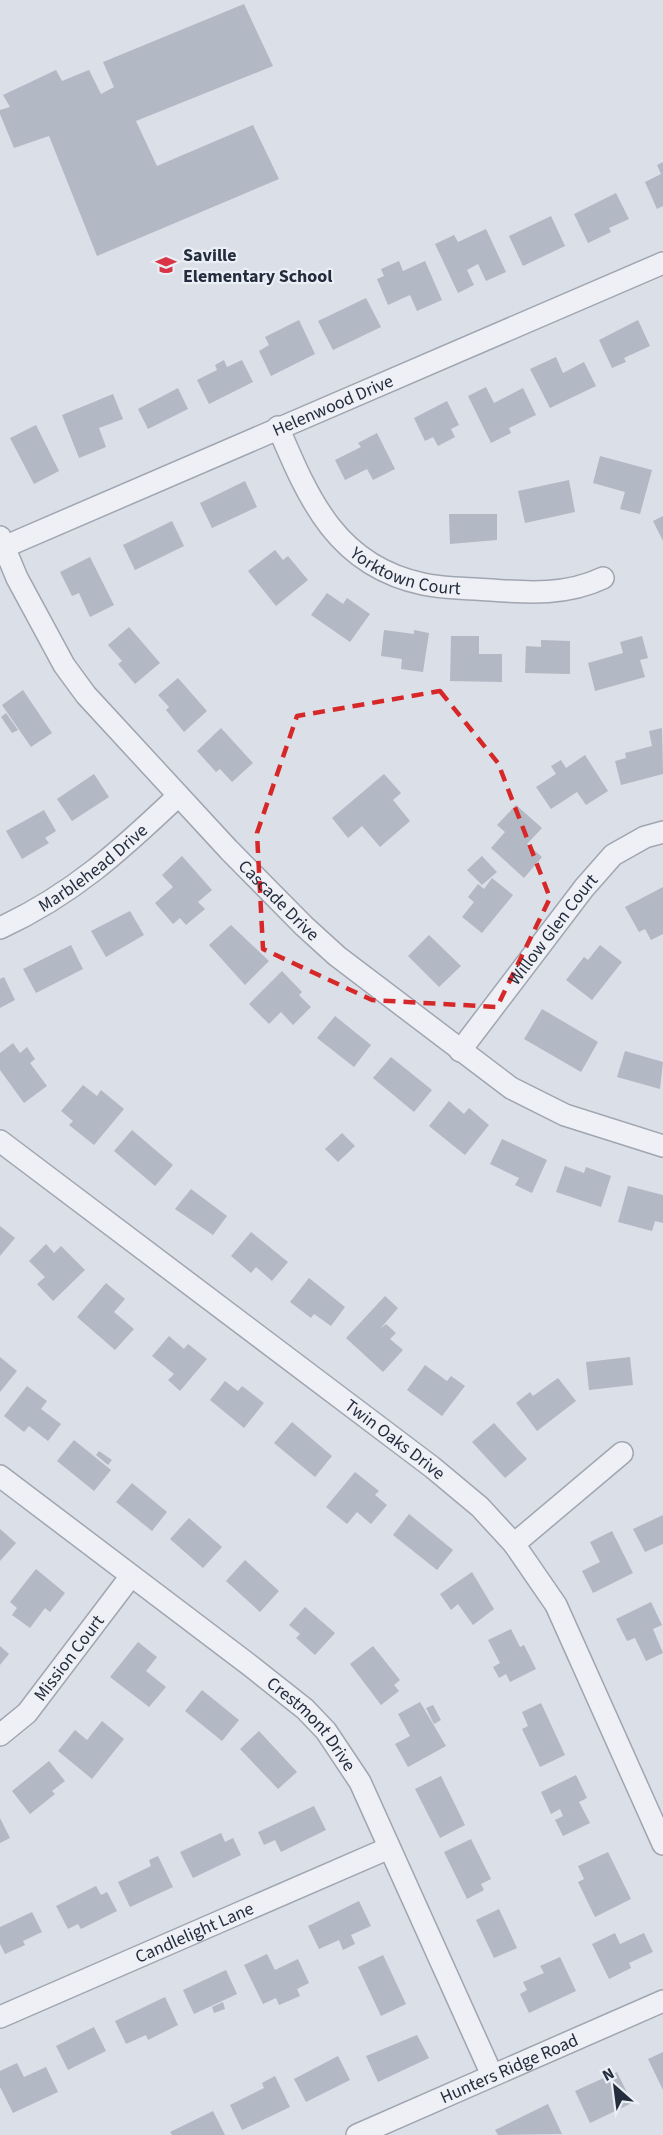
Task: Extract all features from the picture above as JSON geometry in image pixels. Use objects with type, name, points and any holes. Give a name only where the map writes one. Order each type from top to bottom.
[{"type":"street","name":"Helenwood Drive","points":[[2,542],[663,263]]},
{"type":"street","name":"Yorktown Court","points":[[278,427],[302,484],[335,535],[364,560],[395,576],[424,584],[531,593],[566,591],[603,578]]},
{"type":"street","name":"Cascade Drive","points":[[2,542],[17,578],[64,665],[86,695],[237,859],[329,949],[511,1088],[565,1115],[663,1146]]},
{"type":"street","name":"Marblehead Drive","points":[[0,928],[49,904],[80,883],[110,860],[178,796]]},
{"type":"street","name":"Willow Glen Court","points":[[460,1051],[584,888],[613,855],[637,841],[663,832]]},
{"type":"street","name":"Twin Oaks Drive","points":[[0,1141],[432,1467],[480,1507],[514,1544],[556,1605],[663,1844]]},
{"type":"street","points":[[514,1544],[622,1453]]},
{"type":"street","name":"Crestmont Drive","points":[[0,1476],[305,1709],[326,1731],[360,1782],[492,2075]]},
{"type":"street","name":"Mission Court","points":[[0,1735],[27,1713],[131,1575]]},
{"type":"street","name":"Candlelight Lane","points":[[0,2017],[388,1848]]},
{"type":"street","name":"Hunters Ridge Road","points":[[357,2135],[663,2001]]},
{"type":"highlighted area","points":[[440,691],[498,763],[550,898],[497,1007],[372,1000],[263,949],[257,833],[297,716]]},
{"type":"building","points":[[244,4],[273,66],[136,121],[157,166],[253,125],[279,179],[97,256],[49,136],[14,148],[0,114],[0,110],[10,107],[3,95],[56,70],[62,81],[89,70],[101,94],[114,87],[103,62]]},
{"type":"building","points":[[663,162],[663,206],[657,209],[645,182],[661,174],[657,165]]},
{"type":"building","points":[[616,193],[629,219],[609,228],[611,232],[588,243],[574,214]]},
{"type":"building","points":[[551,216],[565,246],[523,266],[509,236]]},
{"type":"building","points":[[486,229],[506,272],[486,281],[478,264],[467,270],[474,285],[458,293],[435,244],[454,235],[458,242]]},
{"type":"building","points":[[399,261],[403,271],[425,261],[442,300],[417,311],[410,295],[388,305],[377,279],[384,276],[381,269]]},
{"type":"building","points":[[366,298],[381,327],[333,350],[318,321]]},
{"type":"building","points":[[299,320],[315,354],[271,376],[259,351],[269,345],[265,337]]},
{"type":"building","points":[[638,320],[650,346],[624,358],[626,362],[612,368],[599,340]]},
{"type":"building","points":[[556,357],[563,373],[584,362],[596,386],[550,408],[530,369]]},
{"type":"building","points":[[224,360],[227,367],[242,360],[253,382],[209,404],[197,380],[217,370],[215,365]]},
{"type":"building","points":[[486,387],[494,403],[523,388],[536,415],[509,428],[511,433],[491,443],[468,396]]},
{"type":"building","points":[[178,388],[188,409],[148,429],[138,409]]},
{"type":"building","points":[[113,394],[123,419],[99,428],[106,447],[79,458],[62,415]]},
{"type":"building","points":[[447,401],[459,425],[451,429],[455,437],[438,446],[433,437],[425,441],[414,418]]},
{"type":"building","points":[[36,425],[59,471],[34,484],[10,438]]},
{"type":"building","points":[[377,433],[395,469],[373,480],[367,469],[345,480],[335,460],[361,447],[358,443]]},
{"type":"building","points":[[600,456],[652,470],[640,514],[620,509],[625,492],[593,483]]},
{"type":"building","points":[[569,480],[575,512],[525,523],[518,491]]},
{"type":"building","points":[[245,481],[257,507],[212,528],[200,503]]},
{"type":"building","points":[[449,514],[497,514],[497,540],[450,544]]},
{"type":"building","points":[[663,516],[663,541],[653,521]]},
{"type":"building","points":[[172,521],[184,546],[135,570],[123,545]]},
{"type":"building","points":[[275,550],[283,560],[288,556],[308,580],[276,606],[248,571]]},
{"type":"building","points":[[90,557],[114,605],[90,617],[79,593],[72,596],[60,572]]},
{"type":"building","points":[[327,593],[343,604],[347,598],[370,614],[350,642],[311,615]]},
{"type":"building","points":[[129,627],[160,663],[135,684],[118,664],[122,661],[108,645]]},
{"type":"building","points":[[384,630],[414,634],[414,630],[429,633],[423,672],[401,669],[402,659],[381,656]]},
{"type":"building","points":[[451,636],[479,636],[479,654],[502,654],[502,682],[450,681]]},
{"type":"building","points":[[642,636],[648,658],[640,660],[645,677],[595,691],[588,663],[623,653],[620,642]]},
{"type":"building","points":[[541,640],[570,641],[570,674],[525,673],[526,646],[541,647]]},
{"type":"building","points":[[178,678],[207,711],[184,732],[166,710],[169,707],[158,695]]},
{"type":"building","points":[[23,690],[52,733],[31,747],[2,705]]},
{"type":"building","points":[[6,713],[18,730],[12,733],[1,717]]},
{"type":"building","points":[[221,728],[253,763],[232,782],[220,769],[216,772],[197,751]]},
{"type":"building","points":[[662,728],[663,774],[621,785],[615,761],[626,758],[625,753],[652,746],[649,731]]},
{"type":"building","points":[[585,755],[608,791],[586,805],[577,792],[551,809],[536,787],[556,774],[551,766],[561,760],[566,768]]},
{"type":"building","points":[[94,774],[109,797],[72,821],[57,799]]},
{"type":"building","points":[[384,774],[401,793],[393,800],[410,821],[380,847],[362,826],[348,838],[332,818]]},
{"type":"building","points":[[516,805],[542,828],[527,844],[542,857],[524,878],[491,848],[505,832],[497,825]]},
{"type":"building","points":[[44,810],[56,831],[45,838],[49,843],[22,859],[6,831]]},
{"type":"building","points":[[182,856],[212,890],[198,902],[205,909],[186,925],[180,918],[173,924],[155,903],[173,887],[162,875]]},
{"type":"building","points":[[482,856],[497,872],[482,885],[467,870]]},
{"type":"building","points":[[492,878],[513,895],[482,933],[462,917],[474,902],[468,897],[478,884],[484,889]]},
{"type":"building","points":[[663,887],[663,934],[651,940],[645,929],[639,932],[625,907]]},
{"type":"building","points":[[130,911],[144,935],[106,957],[91,931]]},
{"type":"building","points":[[231,925],[269,961],[245,985],[209,945]]},
{"type":"building","points":[[429,935],[461,966],[439,987],[408,956]]},
{"type":"building","points":[[71,945],[83,969],[36,993],[23,969]]},
{"type":"building","points":[[600,945],[622,962],[592,1000],[566,980],[584,957],[588,960]]},
{"type":"building","points":[[282,971],[302,992],[299,995],[311,1007],[293,1025],[281,1012],[269,1024],[249,1004]]},
{"type":"building","points":[[4,977],[15,1000],[0,1008],[0,979]]},
{"type":"building","points":[[542,1009],[598,1042],[581,1072],[524,1039]]},
{"type":"building","points":[[335,1016],[371,1045],[354,1067],[317,1038]]},
{"type":"building","points":[[13,1043],[20,1053],[27,1047],[35,1059],[30,1063],[47,1086],[24,1103],[0,1070],[0,1053]]},
{"type":"building","points":[[625,1051],[663,1062],[660,1089],[617,1077]]},
{"type":"building","points":[[391,1057],[432,1090],[414,1112],[373,1078]]},
{"type":"building","points":[[83,1085],[97,1096],[101,1090],[124,1109],[94,1145],[69,1125],[73,1121],[61,1111]]},
{"type":"building","points":[[449,1101],[464,1114],[469,1108],[489,1125],[465,1155],[429,1126]]},
{"type":"building","points":[[132,1130],[173,1165],[155,1186],[114,1151]]},
{"type":"building","points":[[342,1133],[355,1146],[338,1162],[325,1149]]},
{"type":"building","points":[[502,1139],[547,1160],[532,1193],[515,1185],[519,1178],[490,1164]]},
{"type":"building","points":[[565,1166],[584,1173],[586,1167],[611,1176],[601,1207],[556,1192]]},
{"type":"building","points":[[628,1186],[663,1195],[663,1223],[655,1221],[652,1231],[618,1222]]},
{"type":"building","points":[[191,1189],[227,1216],[213,1235],[175,1209]]},
{"type":"building","points":[[0,1226],[15,1238],[0,1256]]},
{"type":"building","points":[[251,1232],[288,1262],[272,1281],[256,1267],[251,1273],[231,1256]]},
{"type":"building","points":[[46,1244],[54,1253],[61,1246],[85,1270],[53,1301],[37,1284],[45,1277],[29,1261]]},
{"type":"building","points":[[309,1278],[345,1307],[331,1326],[314,1314],[311,1318],[290,1302]]},
{"type":"building","points":[[106,1283],[125,1299],[114,1312],[134,1329],[115,1350],[77,1317]]},
{"type":"building","points":[[385,1296],[398,1308],[380,1329],[386,1324],[396,1333],[390,1339],[403,1350],[383,1372],[346,1338]]},
{"type":"building","points":[[169,1336],[184,1349],[188,1344],[207,1359],[180,1391],[168,1380],[174,1374],[152,1356]]},
{"type":"building","points":[[0,1357],[17,1371],[0,1392]]},
{"type":"building","points":[[630,1357],[633,1385],[589,1390],[586,1362]]},
{"type":"building","points":[[425,1365],[447,1381],[451,1376],[465,1386],[442,1416],[407,1390]]},
{"type":"building","points":[[558,1378],[576,1401],[537,1431],[516,1403],[530,1392],[533,1396]]},
{"type":"building","points":[[225,1381],[238,1391],[242,1386],[264,1403],[244,1428],[210,1400]]},
{"type":"building","points":[[27,1386],[47,1401],[41,1409],[61,1424],[48,1441],[29,1426],[24,1432],[4,1416]]},
{"type":"building","points":[[292,1422],[332,1456],[315,1477],[274,1443]]},
{"type":"building","points":[[494,1423],[527,1459],[505,1478],[472,1442]]},
{"type":"building","points":[[74,1440],[111,1470],[94,1491],[57,1461]]},
{"type":"building","points":[[99,1451],[112,1460],[108,1465],[96,1455]]},
{"type":"building","points":[[355,1472],[379,1491],[375,1495],[387,1505],[371,1524],[357,1512],[347,1524],[326,1507]]},
{"type":"building","points":[[132,1483],[167,1512],[152,1531],[116,1502]]},
{"type":"building","points":[[409,1514],[453,1550],[437,1570],[393,1535]]},
{"type":"building","points":[[663,1515],[663,1544],[645,1552],[633,1529]]},
{"type":"building","points":[[189,1518],[222,1547],[203,1568],[170,1539]]},
{"type":"building","points":[[0,1529],[16,1543],[0,1561]]},
{"type":"building","points":[[612,1531],[633,1573],[593,1593],[582,1571],[600,1562],[590,1542]]},
{"type":"building","points":[[245,1560],[279,1591],[260,1612],[226,1581]]},
{"type":"building","points":[[36,1569],[65,1593],[50,1612],[45,1608],[30,1628],[12,1615],[17,1608],[10,1602]]},
{"type":"building","points":[[472,1572],[494,1609],[473,1625],[458,1604],[451,1610],[440,1594]]},
{"type":"building","points":[[651,1602],[662,1625],[653,1629],[663,1653],[646,1661],[635,1638],[627,1641],[616,1619]]},
{"type":"building","points":[[305,1607],[335,1633],[315,1655],[296,1638],[300,1634],[289,1625]]},
{"type":"building","points":[[511,1629],[520,1647],[524,1645],[536,1669],[510,1682],[506,1674],[499,1678],[493,1667],[500,1663],[488,1640]]},
{"type":"building","points":[[138,1642],[157,1657],[146,1671],[166,1687],[149,1707],[110,1677]]},
{"type":"building","points":[[0,1646],[9,1654],[0,1665]]},
{"type":"building","points":[[373,1646],[400,1680],[394,1685],[399,1691],[381,1705],[350,1664]]},
{"type":"building","points":[[202,1690],[239,1720],[222,1741],[185,1711]]},
{"type":"building","points":[[420,1702],[446,1746],[408,1767],[395,1744],[410,1736],[398,1714]]},
{"type":"building","points":[[541,1703],[565,1755],[540,1767],[522,1729],[528,1726],[522,1712]]},
{"type":"building","points":[[433,1705],[441,1720],[434,1724],[426,1708]]},
{"type":"building","points":[[102,1721],[124,1739],[92,1779],[58,1751],[75,1730],[87,1740]]},
{"type":"building","points":[[259,1731],[297,1772],[278,1789],[240,1749]]},
{"type":"building","points":[[49,1761],[65,1781],[52,1791],[55,1794],[30,1814],[12,1791]]},
{"type":"building","points":[[576,1775],[587,1798],[579,1802],[590,1823],[563,1836],[555,1820],[563,1816],[560,1809],[551,1814],[541,1792]]},
{"type":"building","points":[[441,1776],[465,1825],[440,1838],[415,1789]]},
{"type":"building","points":[[314,1806],[326,1830],[281,1852],[275,1840],[264,1845],[258,1832]]},
{"type":"building","points":[[0,1818],[10,1838],[0,1843]]},
{"type":"building","points":[[221,1833],[225,1842],[233,1838],[241,1855],[193,1878],[180,1852]]},
{"type":"building","points":[[471,1839],[491,1879],[481,1884],[484,1890],[467,1899],[444,1852]]},
{"type":"building","points":[[608,1852],[631,1899],[595,1917],[578,1882],[584,1879],[578,1866]]},
{"type":"building","points":[[158,1856],[173,1887],[130,1907],[118,1882],[151,1866],[149,1860]]},
{"type":"building","points":[[96,1886],[101,1895],[107,1892],[117,1911],[81,1929],[78,1924],[68,1929],[56,1906]]},
{"type":"building","points":[[359,1901],[371,1926],[351,1935],[355,1944],[343,1950],[339,1940],[319,1949],[308,1926]]},
{"type":"building","points":[[499,1909],[517,1948],[494,1958],[476,1920]]},
{"type":"building","points":[[32,1912],[42,1932],[23,1941],[25,1945],[5,1954],[0,1944],[0,1927]]},
{"type":"building","points":[[615,1933],[620,1944],[644,1933],[653,1952],[629,1963],[631,1968],[609,1979],[592,1944]]},
{"type":"building","points":[[267,1954],[275,1970],[298,1959],[309,1983],[297,1989],[300,1996],[279,2005],[276,1998],[263,2004],[244,1965]]},
{"type":"building","points":[[383,1955],[406,2004],[381,2016],[358,1967]]},
{"type":"building","points":[[560,1957],[576,1991],[529,2013],[520,1994],[527,1990],[523,1982],[544,1973],[540,1966]]},
{"type":"building","points":[[226,1970],[237,1994],[194,2014],[183,1990]]},
{"type":"building","points":[[165,1997],[178,2025],[148,2040],[146,2035],[126,2044],[115,2021]]},
{"type":"building","points":[[223,2002],[225,2009],[214,2013],[212,2007]]},
{"type":"building","points":[[94,2027],[106,2051],[68,2070],[56,2046]]},
{"type":"building","points":[[417,2035],[429,2058],[378,2082],[366,2056]]},
{"type":"building","points":[[663,2052],[663,2090],[648,2059]]},
{"type":"building","points":[[338,2056],[350,2080],[306,2102],[294,2079]]},
{"type":"building","points":[[17,2063],[24,2077],[46,2067],[58,2092],[13,2113],[0,2087],[0,2071]]},
{"type":"building","points":[[617,2072],[632,2103],[590,2123],[575,2091]]},
{"type":"building","points":[[275,2076],[290,2107],[242,2130],[230,2105],[264,2088],[262,2083]]},
{"type":"building","points":[[548,2104],[562,2134],[498,2135],[495,2130]]},
{"type":"building","points":[[213,2111],[225,2135],[172,2135],[170,2132]]},
{"type":"place","name":"Saville Elementary School","points":[[166,265]]}]
